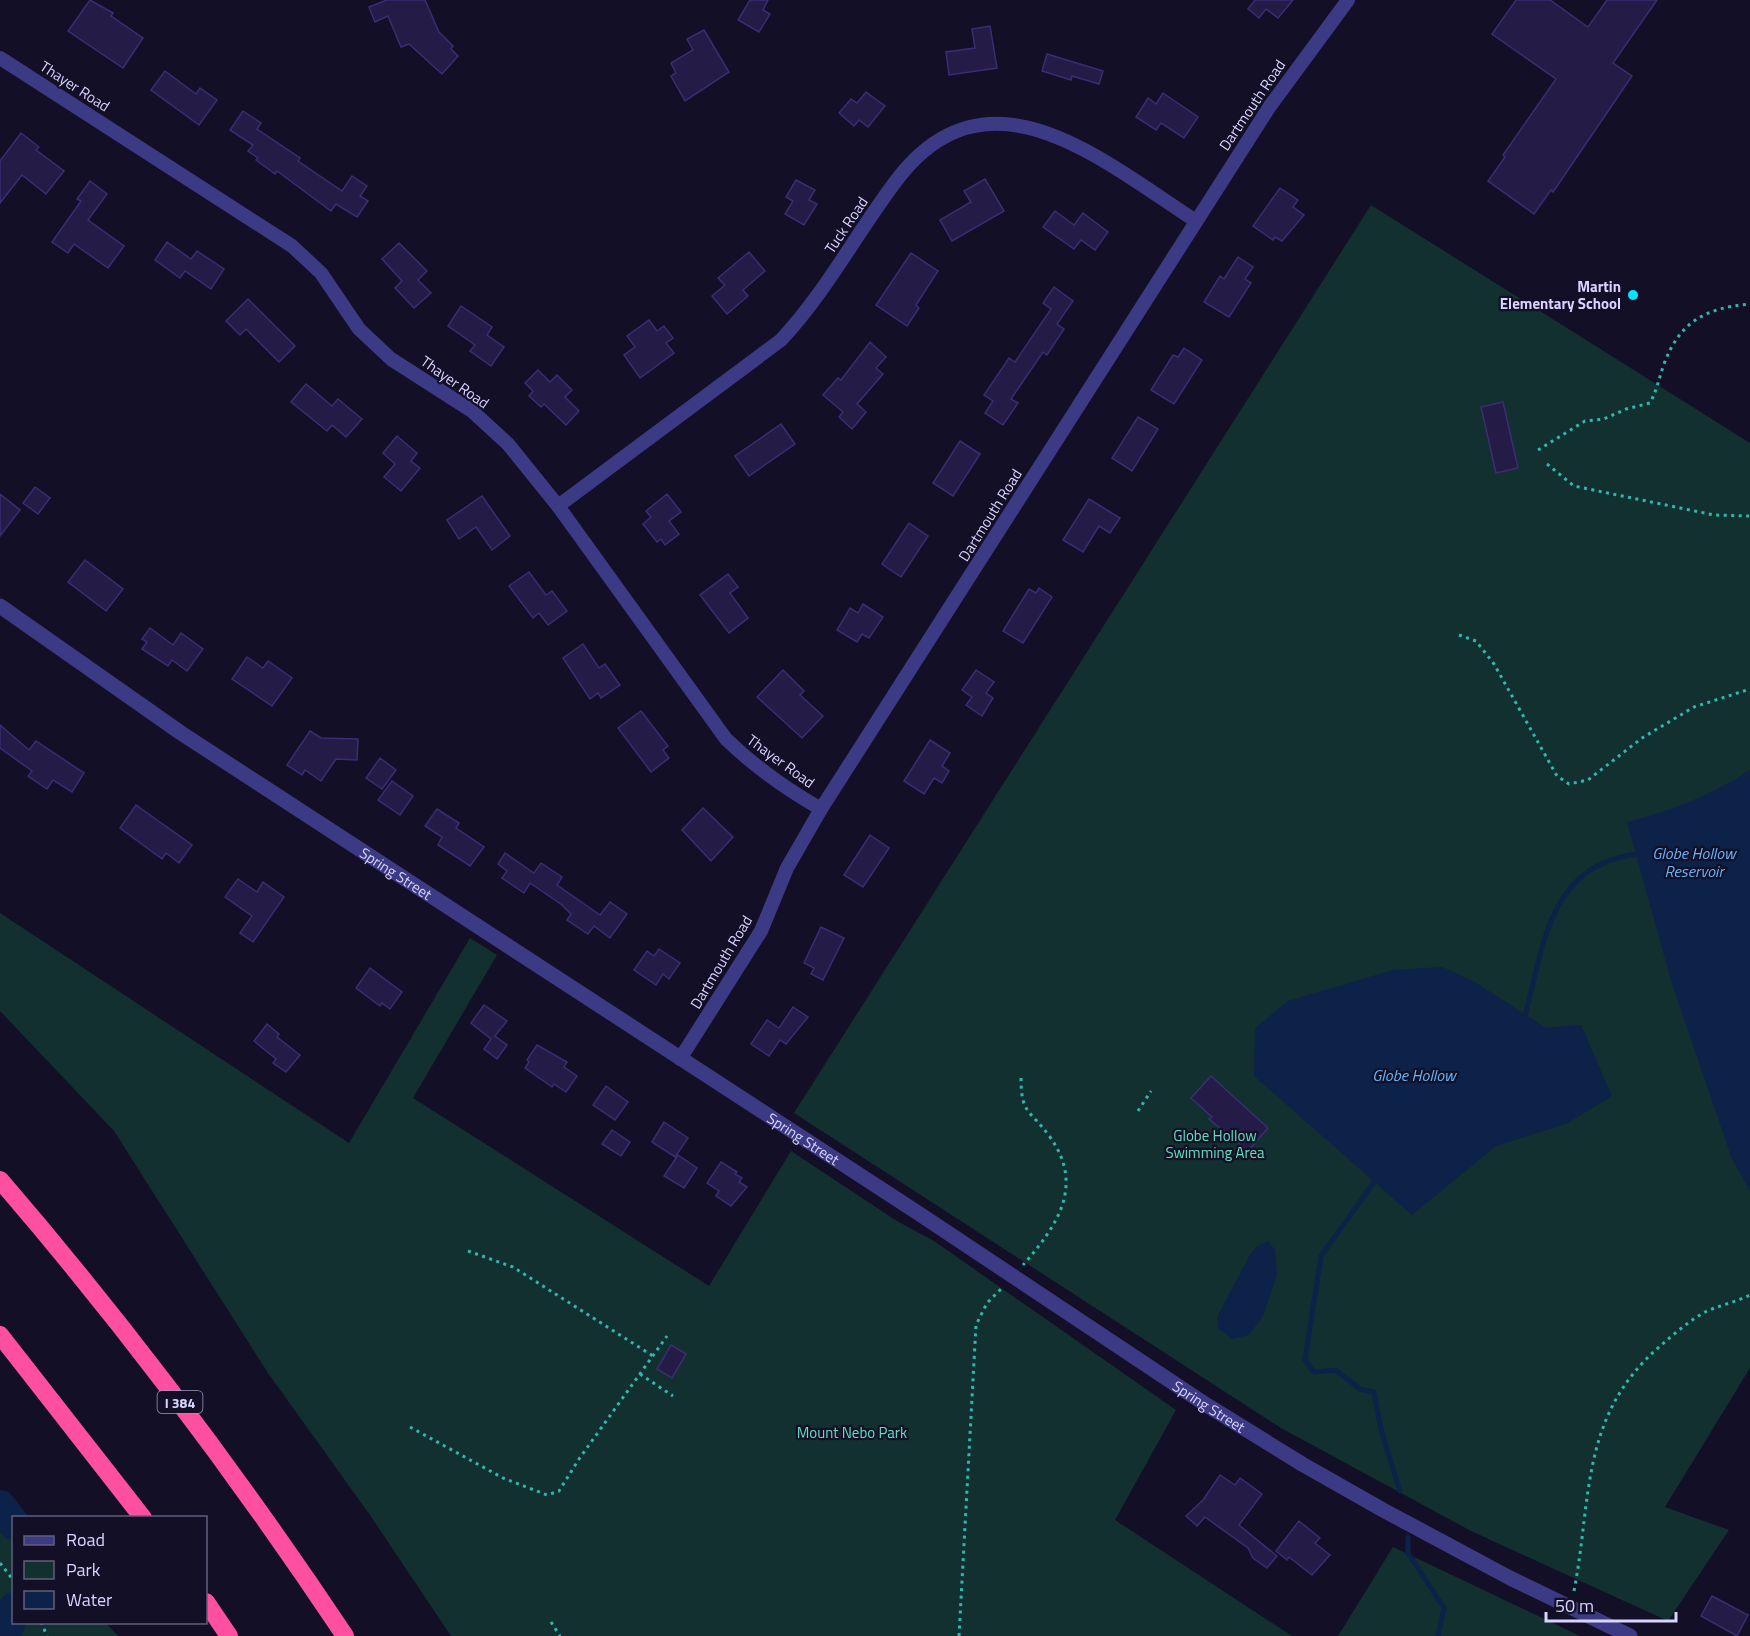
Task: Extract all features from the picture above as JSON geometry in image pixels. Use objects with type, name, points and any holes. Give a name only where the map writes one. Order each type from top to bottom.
[{"type":"highway","name":"I 384","points":[[0,1180],[65,1257],[188,1413],[274,1531],[345,1636]]},
{"type":"highway","points":[[0,1335],[141,1516]]},
{"type":"highway","points":[[207,1603],[229,1636]]},
{"type":"street","name":"Dartmouth Road","points":[[680,1059],[761,932],[787,868],[821,810],[1284,85],[1348,0]]},
{"type":"street","name":"Thayer Road","points":[[0,58],[292,246],[321,273],[359,329],[391,358],[472,411],[508,444],[558,506],[726,739],[747,760],[785,788],[821,810]]},
{"type":"street","name":"Tuck Road","points":[[558,506],[781,340],[806,313],[893,184],[915,157],[941,139],[968,127],[1003,123],[1040,129],[1076,144],[1196,221]]},
{"type":"street","name":"Spring Street","points":[[0,606],[191,740],[1205,1404],[1302,1464],[1510,1578],[1630,1636]]},
{"type":"path","points":[[1538,450],[1585,421],[1604,419],[1626,409],[1650,403],[1660,386],[1665,364],[1682,330],[1705,312],[1750,304]]},
{"type":"path","points":[[1547,464],[1574,486],[1714,515],[1750,516]]},
{"type":"path","points":[[1459,635],[1476,641],[1494,664],[1557,776],[1569,784],[1588,780],[1642,738],[1694,707],[1750,688]]},
{"type":"path","points":[[959,1636],[976,1325],[987,1303],[1013,1277],[1050,1232],[1062,1208],[1067,1182],[1061,1156],[1050,1137],[1021,1102],[1021,1078]]},
{"type":"path","points":[[1138,1111],[1151,1091]]},
{"type":"path","points":[[468,1251],[513,1267],[653,1356]]},
{"type":"path","points":[[1571,1608],[1592,1462],[1606,1416],[1636,1370],[1674,1334],[1707,1311],[1750,1295]]},
{"type":"path","points":[[410,1427],[503,1478],[547,1495],[552,1494],[558,1491],[667,1336]]},
{"type":"path","points":[[640,1374],[673,1396]]},
{"type":"path","points":[[0,1563],[12,1578]]},
{"type":"path","points":[[551,1622],[560,1636]]},
{"type":"green space","name":"Globe Hollow Swimming Area","points":[[1371,205],[1750,443],[1750,1368],[1665,1507],[1729,1530],[1668,1621],[1471,1531],[1281,1428],[794,1113]]},
{"type":"green space","name":"Mount Nebo Park","points":[[0,913],[349,1143],[470,938],[497,955],[413,1098],[709,1286],[791,1151],[897,1221],[934,1241],[1176,1410],[1115,1520],[1292,1636],[451,1636],[372,1518],[268,1373],[114,1131],[0,1011]]},
{"type":"green space","points":[[0,1496],[16,1516],[12,1516],[12,1624],[107,1624],[118,1636],[0,1636]]},
{"type":"green space","points":[[1393,1547],[1580,1636],[1338,1636]]},
{"type":"water","name":"Globe Hollow Reservoir","points":[[1750,770],[1750,1191],[1732,1159],[1672,984],[1627,822],[1691,801]]},
{"type":"water","name":"Globe Hollow","points":[[1442,967],[1475,982],[1546,1028],[1581,1025],[1612,1096],[1566,1124],[1496,1146],[1412,1215],[1254,1076],[1255,1028],[1288,1001],[1393,970]]},
{"type":"water","points":[[1268,1241],[1275,1250],[1277,1275],[1263,1316],[1249,1335],[1232,1339],[1218,1328],[1217,1317],[1250,1255],[1257,1246]]},
{"type":"building","points":[[90,0],[113,13],[111,16],[143,38],[123,68],[68,31]]},
{"type":"building","points":[[387,0],[425,0],[439,32],[453,46],[451,49],[458,56],[442,74],[409,44],[401,47],[388,16],[375,22],[369,7]]},
{"type":"building","points":[[750,0],[768,0],[763,10],[770,14],[759,32],[738,20]]},
{"type":"building","points":[[1255,0],[1293,0],[1278,18],[1266,9],[1259,18],[1248,9]]},
{"type":"building","points":[[1516,0],[1550,0],[1588,27],[1607,0],[1657,0],[1613,63],[1632,76],[1553,192],[1551,190],[1534,214],[1488,181],[1505,157],[1503,155],[1556,79],[1492,34]]},
{"type":"building","points":[[990,26],[997,68],[949,75],[946,52],[975,48],[972,29]]},
{"type":"building","points":[[704,30],[729,72],[685,101],[671,76],[676,73],[671,63],[693,50],[687,39]]},
{"type":"building","points":[[1047,54],[1103,71],[1099,84],[1072,76],[1071,80],[1042,71]]},
{"type":"building","points":[[165,71],[196,94],[200,88],[217,100],[199,125],[151,90]]},
{"type":"building","points":[[866,92],[885,106],[868,127],[859,120],[854,126],[839,113],[851,99],[857,103]]},
{"type":"building","points":[[1163,93],[1198,117],[1184,138],[1161,123],[1156,130],[1136,117],[1148,98],[1156,104]]},
{"type":"building","points":[[243,111],[261,123],[257,129],[300,158],[298,161],[342,191],[352,176],[367,186],[360,196],[368,201],[357,217],[336,204],[331,211],[277,171],[275,174],[256,160],[258,158],[248,151],[253,145],[230,130]]},
{"type":"building","points":[[21,133],[39,147],[36,150],[64,171],[46,194],[22,175],[0,203],[0,161]]},
{"type":"building","points":[[985,179],[1004,211],[952,241],[940,220],[971,202],[964,191]]},
{"type":"building","points":[[796,180],[815,190],[809,200],[817,204],[804,225],[785,214],[793,201],[786,197]]},
{"type":"building","points":[[90,181],[107,194],[88,220],[124,246],[108,268],[74,244],[68,253],[52,242],[81,201],[77,199]]},
{"type":"building","points":[[1280,188],[1298,200],[1293,207],[1304,215],[1282,241],[1275,237],[1273,240],[1253,226]]},
{"type":"building","points":[[1055,211],[1074,225],[1083,213],[1108,232],[1095,250],[1081,240],[1074,249],[1043,227]]},
{"type":"building","points":[[167,242],[191,259],[197,251],[224,269],[211,289],[185,271],[180,278],[155,260]]},
{"type":"building","points":[[399,243],[427,271],[418,280],[431,293],[414,308],[395,288],[402,281],[382,259]]},
{"type":"building","points":[[749,252],[765,271],[743,290],[748,296],[727,314],[712,296],[725,285],[718,278]]},
{"type":"building","points":[[911,253],[938,271],[916,305],[919,308],[907,326],[876,305]]},
{"type":"building","points":[[1238,257],[1253,267],[1245,279],[1251,283],[1229,317],[1204,302],[1220,276],[1224,279]]},
{"type":"building","points":[[1054,287],[1073,301],[1057,324],[1064,329],[1047,355],[1043,352],[1011,399],[1018,403],[1003,425],[985,413],[993,401],[984,395],[1009,358],[1015,362],[1051,309],[1043,303]]},
{"type":"building","points":[[248,299],[295,346],[279,362],[246,329],[240,335],[226,321]]},
{"type":"building","points":[[461,306],[492,327],[487,335],[504,347],[491,366],[470,351],[475,345],[448,326]]},
{"type":"building","points":[[649,320],[657,331],[664,326],[673,338],[666,343],[674,353],[640,378],[624,355],[635,347],[627,336]]},
{"type":"building","points":[[870,342],[886,357],[876,368],[883,374],[857,404],[866,412],[852,429],[839,417],[843,412],[823,395],[838,378],[841,380]]},
{"type":"building","points":[[1184,348],[1202,360],[1174,404],[1151,390],[1173,355],[1178,357]]},
{"type":"building","points":[[538,370],[550,382],[557,375],[572,390],[565,397],[579,411],[566,425],[544,404],[541,407],[529,396],[533,391],[525,383]]},
{"type":"building","points":[[306,384],[332,406],[338,399],[362,419],[346,437],[332,425],[327,431],[291,402]]},
{"type":"building","points":[[1503,402],[1518,468],[1496,473],[1481,407]]},
{"type":"building","points":[[1138,417],[1158,429],[1132,471],[1112,458]]},
{"type":"building","points":[[781,424],[795,444],[749,476],[735,456]]},
{"type":"building","points":[[397,436],[417,453],[411,461],[420,468],[401,491],[384,477],[395,464],[383,453]]},
{"type":"building","points":[[960,441],[980,454],[953,496],[933,483]]},
{"type":"building","points":[[35,487],[50,498],[38,514],[23,503]]},
{"type":"building","points":[[0,494],[20,510],[0,536]]},
{"type":"building","points":[[667,494],[681,512],[669,521],[679,534],[665,545],[661,539],[657,542],[643,524],[651,517],[646,511]]},
{"type":"building","points":[[482,496],[510,536],[492,550],[476,527],[459,539],[447,520]]},
{"type":"building","points":[[1089,499],[1120,518],[1110,533],[1099,526],[1083,552],[1063,540]]},
{"type":"building","points":[[909,523],[928,536],[901,577],[882,564]]},
{"type":"building","points":[[85,560],[123,589],[106,611],[68,582]]},
{"type":"building","points":[[529,572],[546,595],[552,591],[567,611],[548,625],[539,613],[533,618],[509,586]]},
{"type":"building","points":[[728,574],[738,587],[730,593],[748,618],[729,633],[700,595]]},
{"type":"building","points":[[1039,588],[1052,597],[1023,643],[1003,631],[1029,589],[1036,593]]},
{"type":"building","points":[[863,604],[883,617],[869,638],[862,634],[857,642],[837,630],[850,608],[858,613]]},
{"type":"building","points":[[150,628],[173,645],[181,633],[203,649],[187,671],[172,660],[168,666],[142,649],[147,642],[142,639]]},
{"type":"building","points":[[583,644],[599,668],[605,664],[620,685],[601,698],[598,693],[590,699],[563,658]]},
{"type":"building","points":[[247,657],[263,668],[268,661],[292,678],[272,706],[232,679]]},
{"type":"building","points":[[783,670],[804,691],[800,695],[823,716],[802,738],[757,697]]},
{"type":"building","points":[[976,670],[994,682],[986,693],[993,698],[982,716],[966,705],[972,697],[962,690]]},
{"type":"building","points":[[641,711],[668,746],[663,750],[669,758],[651,772],[618,728]]},
{"type":"building","points":[[0,725],[29,750],[36,741],[84,773],[72,792],[53,780],[47,789],[28,776],[32,771],[0,748]]},
{"type":"building","points":[[310,731],[321,738],[358,739],[357,760],[336,759],[321,781],[305,770],[302,775],[287,765]]},
{"type":"building","points":[[930,740],[950,753],[942,766],[949,771],[942,783],[934,778],[924,794],[904,781]]},
{"type":"building","points":[[380,758],[396,770],[382,789],[366,778]]},
{"type":"building","points":[[392,781],[413,796],[400,815],[378,800]]},
{"type":"building","points":[[136,805],[192,845],[179,863],[166,853],[162,859],[120,828]]},
{"type":"building","points":[[703,808],[733,837],[711,861],[682,830]]},
{"type":"building","points":[[437,809],[459,823],[456,828],[484,847],[470,866],[438,845],[442,837],[425,826]]},
{"type":"building","points":[[870,835],[889,848],[863,887],[844,875]]},
{"type":"building","points":[[505,853],[534,873],[541,863],[562,877],[557,885],[600,915],[610,902],[627,914],[610,938],[594,926],[588,934],[567,920],[571,914],[562,905],[530,883],[524,893],[502,878],[507,871],[498,864]]},
{"type":"building","points":[[238,879],[257,892],[263,882],[284,897],[253,942],[240,933],[252,916],[225,897]]},
{"type":"building","points":[[821,927],[844,938],[823,980],[811,974],[814,968],[804,963]]},
{"type":"building","points":[[659,949],[680,963],[669,979],[663,974],[656,985],[634,970],[647,951],[654,956]]},
{"type":"building","points":[[370,968],[402,992],[390,1009],[382,1003],[380,1006],[356,988]]},
{"type":"building","points":[[484,1005],[507,1021],[495,1036],[507,1045],[497,1059],[484,1049],[491,1039],[471,1023]]},
{"type":"building","points":[[793,1007],[808,1017],[786,1044],[780,1040],[769,1056],[751,1044],[767,1020],[779,1028]]},
{"type":"building","points":[[267,1024],[279,1034],[277,1037],[300,1055],[286,1072],[273,1063],[276,1059],[254,1041]]},
{"type":"building","points":[[537,1045],[567,1062],[564,1067],[577,1076],[566,1092],[554,1084],[552,1087],[525,1068],[529,1062],[527,1060]]},
{"type":"building","points":[[1211,1076],[1268,1128],[1248,1151],[1209,1119],[1212,1117],[1191,1098]]},
{"type":"building","points":[[606,1086],[628,1102],[615,1120],[593,1105]]},
{"type":"building","points":[[664,1122],[688,1138],[675,1157],[652,1142]]},
{"type":"building","points":[[612,1130],[630,1142],[621,1156],[602,1144]]},
{"type":"building","points":[[678,1155],[697,1168],[684,1188],[664,1176]]},
{"type":"building","points":[[721,1162],[737,1172],[735,1174],[742,1178],[739,1182],[747,1187],[731,1206],[716,1196],[719,1191],[707,1183]]},
{"type":"building","points":[[671,1345],[686,1354],[672,1378],[657,1369]]},
{"type":"building","points":[[1220,1475],[1235,1485],[1240,1478],[1262,1494],[1239,1525],[1277,1556],[1267,1568],[1253,1558],[1248,1548],[1205,1517],[1197,1526],[1186,1516],[1203,1500]]},
{"type":"building","points":[[1299,1521],[1320,1538],[1315,1543],[1330,1555],[1312,1575],[1289,1557],[1287,1560],[1276,1551]]},
{"type":"building","points":[[1712,1596],[1748,1615],[1737,1636],[1701,1616]]},
{"type":"waterway","points":[[1521,1020],[1525,1016],[1546,935],[1556,911],[1569,890],[1587,872],[1610,860],[1641,854]]},
{"type":"waterway","points":[[1377,1178],[1321,1256],[1305,1360],[1314,1372],[1336,1370],[1360,1389],[1374,1392],[1381,1430],[1400,1491]]},
{"type":"waterway","points":[[0,1506],[12,1521]]},
{"type":"waterway","points":[[1408,1537],[1408,1553],[1444,1608],[1438,1636]]},
{"type":"waterway","points":[[5,1636],[12,1614]]},
{"type":"place","name":"Martin Elementary School","points":[[1633,295]]}]
